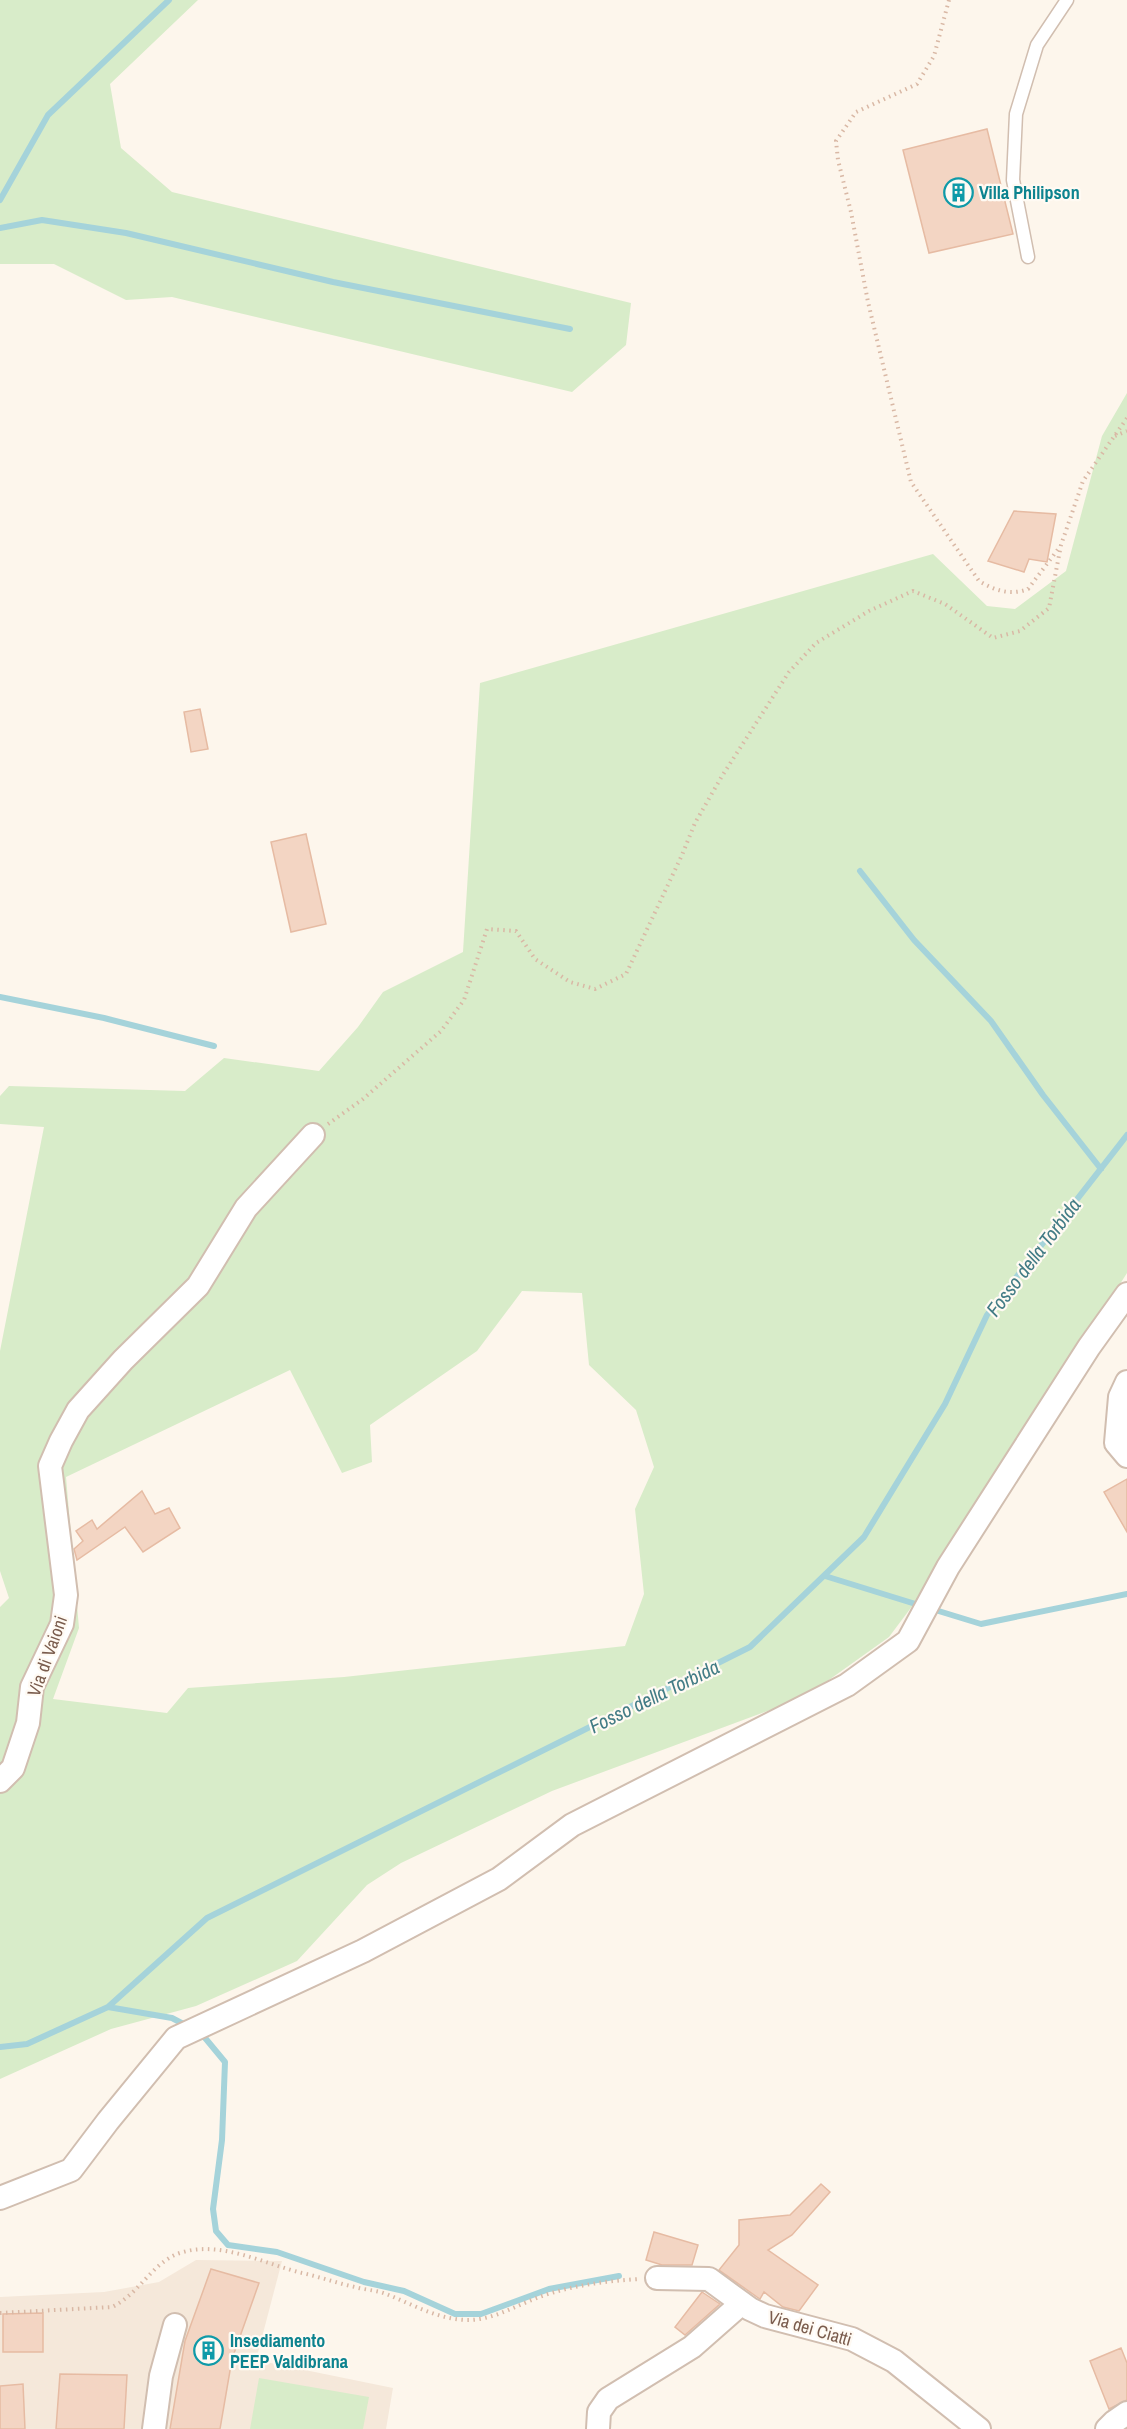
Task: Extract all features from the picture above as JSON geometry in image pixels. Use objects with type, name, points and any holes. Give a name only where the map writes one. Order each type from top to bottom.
[{"type":"street","name":"Via di Vaioni","points":[[0,1781],[13,1767],[28,1723],[32,1687],[62,1624],[66,1594],[50,1466],[61,1441],[78,1410],[100,1385],[198,1286],[246,1208],[313,1135]]},
{"type":"street","points":[[0,2198],[71,2170],[176,2038],[363,1951],[499,1879],[572,1825],[847,1685],[908,1641],[948,1567],[1089,1347],[1127,1294]]},
{"type":"street","points":[[1127,1382],[1120,1397],[1116,1443],[1127,1456]]},
{"type":"street","name":"Via dei Ciatti","points":[[657,2278],[709,2279],[742,2303],[765,2316],[852,2340],[894,2361],[979,2429]]},
{"type":"street","points":[[598,2429],[599,2412],[608,2399],[692,2347],[742,2303]]},
{"type":"street","points":[[154,2429],[161,2376],[175,2325]]},
{"type":"street","points":[[1107,2429],[1127,2414]]},
{"type":"lane","points":[[1029,257],[1013,180],[1016,114],[1037,45],[1067,0]]},
{"type":"path","points":[[949,0],[934,56],[917,84],[856,112],[836,141],[837,160],[851,212],[868,302],[912,482],[924,504],[939,520],[979,581],[992,589],[1020,592],[1028,589],[1061,545]]},
{"type":"path","points":[[313,1135],[363,1099],[441,1031],[464,1000],[487,929],[516,931],[535,959],[570,982],[595,989],[626,974],[682,855],[694,823],[789,672],[816,644],[869,611],[913,591],[945,604],[993,638],[1020,631],[1049,608],[1061,545],[1083,482],[1127,418]]},
{"type":"path","points":[[1114,436],[1127,431]]},
{"type":"path","points":[[0,2313],[112,2307],[135,2292],[166,2260],[183,2252],[202,2250],[249,2257],[384,2293],[444,2317],[469,2320],[491,2316],[542,2296],[585,2284],[657,2278]]},
{"type":"shaded area","points":[[196,2260],[282,2261],[256,2360],[393,2388],[386,2429],[0,2429],[0,2297],[104,2292],[159,2282]]},
{"type":"green space","points":[[0,0],[198,0],[110,84],[121,148],[172,192],[631,303],[626,345],[572,392],[172,297],[126,300],[54,264],[0,264]]},
{"type":"green space","points":[[1127,393],[1127,1273],[928,1585],[889,1637],[805,1697],[552,1791],[401,1863],[367,1885],[297,1961],[196,2006],[111,2029],[0,2079],[0,1607],[9,1598],[0,1571],[0,1351],[44,1127],[0,1124],[0,1096],[9,1086],[185,1091],[224,1058],[319,1071],[358,1027],[383,992],[463,952],[480,683],[933,554],[987,606],[1015,609],[1066,571],[1102,436]],"holes":[[[522,1291],[582,1293],[589,1365],[636,1410],[654,1467],[635,1509],[644,1594],[625,1646],[344,1677],[188,1688],[167,1713],[53,1699],[79,1628],[66,1477],[290,1370],[342,1473],[372,1462],[370,1425],[477,1351]]]},
{"type":"green space","points":[[259,2378],[369,2397],[363,2429],[250,2429]]},
{"type":"building","name":"Villa Philipson","points":[[987,129],[1013,234],[929,253],[903,150]]},
{"type":"building","points":[[1014,511],[1056,514],[1047,562],[1029,559],[1024,572],[988,561]]},
{"type":"building","points":[[200,709],[208,749],[191,752],[184,712]]},
{"type":"building","points":[[306,834],[326,924],[291,932],[271,842]]},
{"type":"building","points":[[1127,1479],[1127,1532],[1104,1492]]},
{"type":"building","points":[[142,1491],[155,1514],[169,1508],[180,1528],[143,1552],[125,1527],[77,1560],[74,1549],[83,1541],[76,1531],[92,1520],[97,1529]]},
{"type":"building","points":[[821,2184],[830,2192],[792,2235],[768,2250],[818,2285],[799,2311],[783,2307],[764,2292],[760,2299],[719,2270],[739,2245],[739,2220],[790,2215]]},
{"type":"building","points":[[654,2232],[698,2245],[692,2265],[662,2265],[646,2260]]},
{"type":"building","name":"Insediamento PEEP Valdibrana","points":[[211,2269],[259,2283],[232,2359],[220,2429],[170,2429],[185,2341]]},
{"type":"building","points":[[702,2292],[720,2304],[685,2335],[675,2327]]},
{"type":"building","points":[[43,2313],[43,2352],[3,2352],[3,2314]]},
{"type":"building","points":[[1121,2348],[1127,2363],[1127,2400],[1109,2409],[1090,2361]]},
{"type":"building","points":[[60,2374],[127,2375],[124,2429],[56,2429]]},
{"type":"building","points":[[23,2384],[25,2429],[0,2429],[0,2386]]},
{"type":"waterway","points":[[0,200],[48,115],[169,0]]},
{"type":"waterway","points":[[0,228],[42,220],[126,233],[333,282],[570,329]]},
{"type":"waterway","points":[[860,871],[914,940],[991,1021],[1043,1095],[1101,1169]]},
{"type":"waterway","points":[[0,997],[104,1018],[214,1046]]},
{"type":"waterway","name":"Fosso della Torbida","points":[[0,2047],[27,2044],[108,2007],[207,1918],[750,1647],[864,1537],[945,1404],[987,1315],[1127,1135]]},
{"type":"waterway","points":[[825,1576],[922,1606]]},
{"type":"waterway","points":[[932,1609],[981,1624],[1127,1594]]},
{"type":"waterway","points":[[108,2007],[172,2018],[189,2027]]},
{"type":"waterway","points":[[201,2033],[225,2062],[222,2140],[213,2209],[216,2231],[228,2245],[277,2252],[364,2282],[404,2291],[455,2314],[481,2314],[549,2289],[619,2276]]},
{"type":"place","name":"Villa Philipson","points":[[958,192]]},
{"type":"place","name":"Insediamento PEEP Valdibrana","points":[[209,2350]]}]
